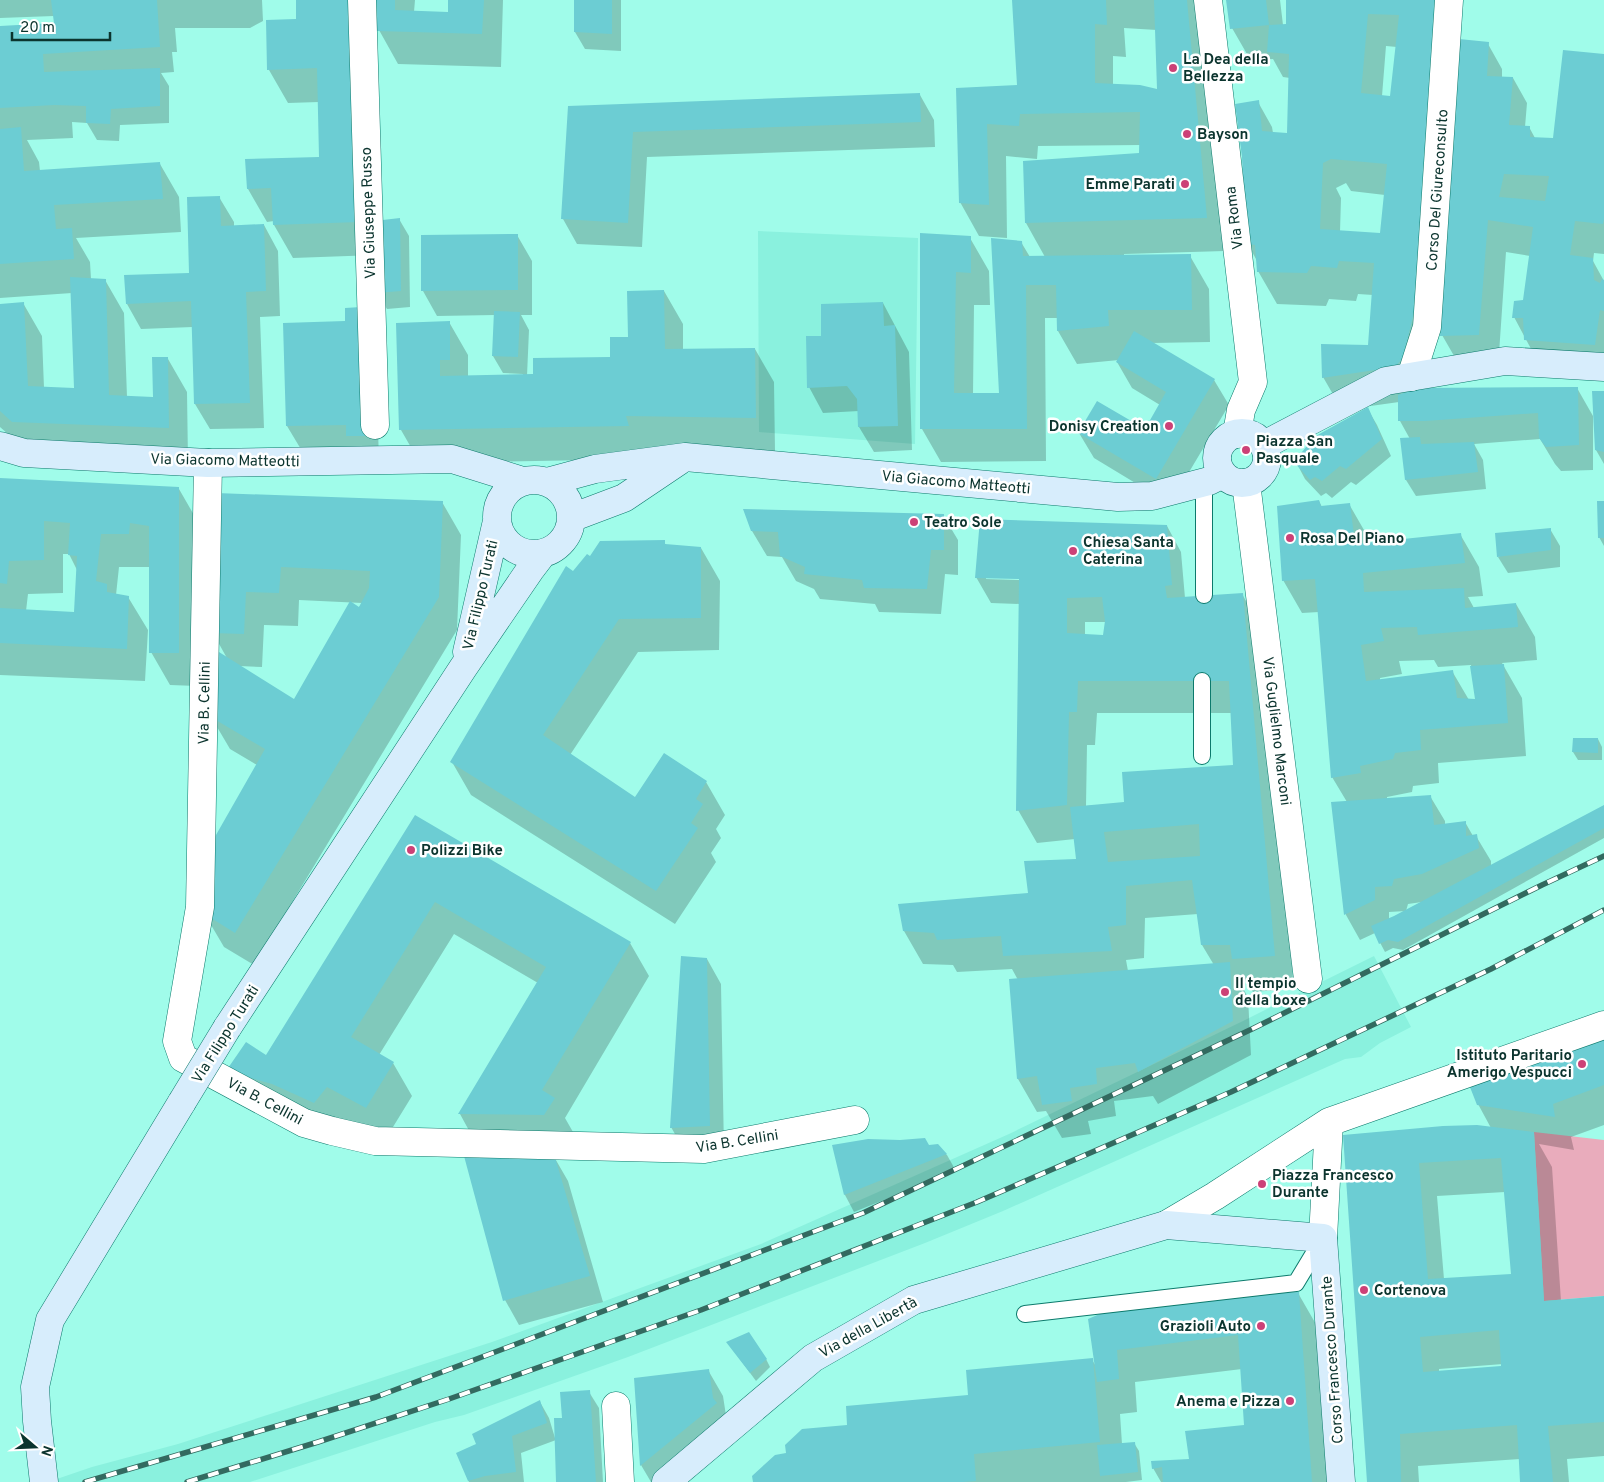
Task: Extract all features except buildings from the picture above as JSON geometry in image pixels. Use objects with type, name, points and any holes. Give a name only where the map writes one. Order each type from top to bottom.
[{"type":"street","name":"Via Giuseppe Russo","points":[[362,0],[375,425]]},
{"type":"street","name":"Via Roma","points":[[1208,0],[1254,382],[1241,410],[1237,434]]},
{"type":"street","name":"Corso Del Giureconsulto","points":[[1411,377],[1427,327],[1449,0]]},
{"type":"street","points":[[1264,445],[1386,381],[1505,361],[1604,367]]},
{"type":"street","points":[[1245,433],[1252,435],[1264,445],[1268,460],[1266,468],[1261,475],[1254,480],[1224,480],[1219,466],[1219,449],[1230,436],[1245,433]]},
{"type":"street","name":"Via Giacomo Matteotti","points":[[0,446],[24,453],[208,463],[452,459],[535,481],[595,468],[685,457],[1118,497],[1152,496],[1224,480]]},
{"type":"street","points":[[571,518],[624,498],[685,457]]},
{"type":"street","points":[[452,459],[479,476],[498,515],[501,533],[508,544],[519,551],[532,554],[543,553],[554,548],[563,540],[569,530],[571,518],[570,507],[565,496],[557,487],[535,481],[512,487],[503,496],[498,515]]},
{"type":"street","name":"Via B. Cellini","points":[[208,463],[200,907],[177,1041],[183,1058],[304,1123],[375,1141],[704,1148],[855,1120]]},
{"type":"street","name":"Via Guglielmo Marconi","points":[[1224,480],[1308,979]]},
{"type":"street","name":"Via Filippo Turati","points":[[463,668],[498,515]]},
{"type":"street","name":"Via Filippo Turati","points":[[44,1480],[35,1387],[50,1320],[227,1028],[463,668],[543,553]]},
{"type":"street","points":[[1166,1225],[1215,1196],[1329,1122],[1604,1025]]},
{"type":"street","points":[[1166,1225],[1323,1238],[1329,1122]]},
{"type":"street","name":"Via della Libertà","points":[[666,1482],[813,1358],[914,1300],[1166,1225]]},
{"type":"street","name":"Corso Francesco Durante","points":[[1323,1238],[1341,1482]]},
{"type":"street","points":[[616,1406],[620,1482]]},
{"type":"lane","points":[[1204,595],[1224,480]]},
{"type":"lane","points":[[1202,681],[1202,756]]},
{"type":"lane","points":[[1025,1314],[1296,1283],[1323,1238]]},
{"type":"shaded area","points":[[758,231],[918,238],[915,444],[759,432]]},
{"type":"shaded area","points":[[1374,956],[1411,1027],[1380,1043],[1361,1057],[1345,1059],[1003,1211],[925,1243],[628,1357],[464,1415],[435,1422],[250,1482],[48,1482],[92,1467],[178,1444],[492,1342],[761,1244],[1009,1134]]},
{"type":"shaded area","points":[[1534,1132],[1604,1140],[1604,1296],[1544,1301]]},
{"type":"railway","points":[[85,1482],[376,1397],[863,1213],[1252,1029],[1604,856]]},
{"type":"railway","points":[[187,1482],[449,1399],[701,1310],[977,1202],[1231,1092],[1491,969],[1604,910]]},
{"type":"place","name":"La Dea della Bellezza","points":[[1173,68]]},
{"type":"place","name":"Bayson","points":[[1187,134]]},
{"type":"place","name":"Emme Parati","points":[[1185,184]]},
{"type":"place","name":"Donisy Creation","points":[[1169,426]]},
{"type":"place","name":"Piazza San Pasquale","points":[[1246,450]]},
{"type":"place","name":"Teatro Sole","points":[[914,522]]},
{"type":"place","name":"Rosa Del Piano","points":[[1290,538]]},
{"type":"place","name":"Chiesa Santa Caterina","points":[[1073,551]]},
{"type":"place","name":"Polizzi Bike","points":[[411,850]]},
{"type":"place","name":"Il tempio della boxe","points":[[1225,992]]},
{"type":"place","name":"Istituto Paritario Amerigo Vespucci","points":[[1582,1064]]},
{"type":"place","name":"Piazza Francesco Durante","points":[[1262,1184]]},
{"type":"place","name":"Cortenova","points":[[1364,1290]]},
{"type":"place","name":"Grazioli Auto","points":[[1261,1326]]},
{"type":"place","name":"Anema e Pizza","points":[[1290,1401]]}]
